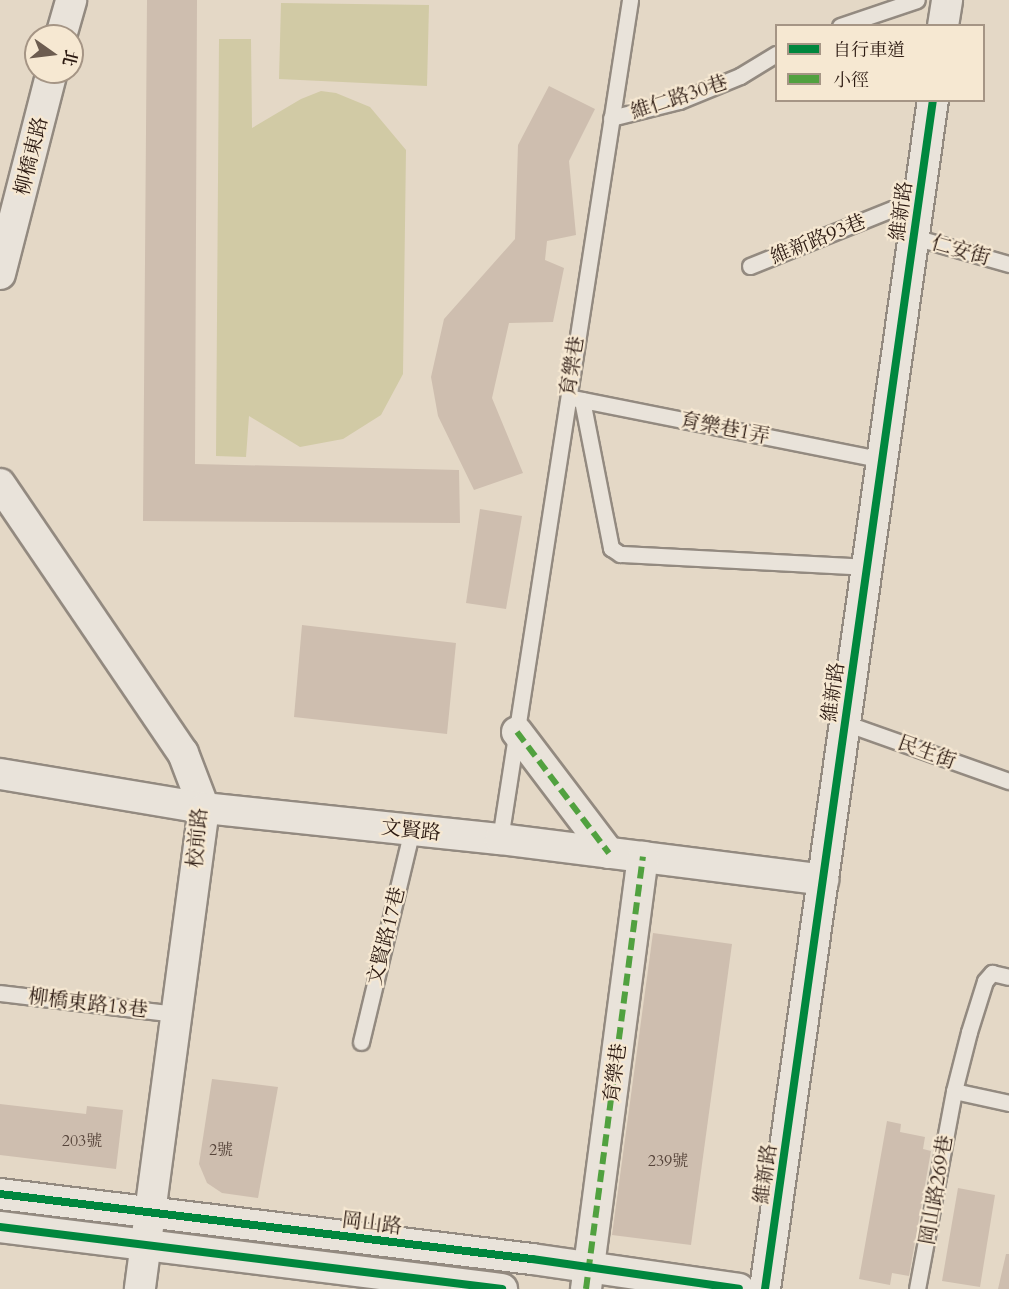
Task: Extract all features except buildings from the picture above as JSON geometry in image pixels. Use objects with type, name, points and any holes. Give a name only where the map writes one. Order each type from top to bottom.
[{"type":"street","points":[[65,24],[71,0]]},
{"type":"street","points":[[943,24],[947,0]]},
{"type":"street","name":"柳橋東路","points":[[0,274],[49,84]]},
{"type":"street","name":"維新路","points":[[765,1289],[933,102]]},
{"type":"street","name":"校前路","points":[[0,483],[183,753],[204,808],[147,1213],[140,1289]]},
{"type":"street","points":[[517,732],[609,853]]},
{"type":"street","name":"文賢路","points":[[0,774],[204,808],[500,839],[823,880]]},
{"type":"street","name":"育樂巷","points":[[588,1278],[644,857]]},
{"type":"street","name":"岡山路","points":[[0,1194],[532,1259],[588,1278],[739,1289]]},
{"type":"street","points":[[0,1227],[502,1289]]},
{"type":"street","points":[[518,1289],[532,1259]]},
{"type":"lane","name":"育樂巷","points":[[500,839],[575,398],[611,118],[630,0]]},
{"type":"lane","points":[[846,24],[917,0]]},
{"type":"lane","name":"維仁路30巷","points":[[611,118],[679,101],[740,76],[775,55]]},
{"type":"lane","name":"維新路93巷","points":[[750,266],[919,198]]},
{"type":"lane","name":"仁安街","points":[[914,237],[1009,264]]},
{"type":"lane","points":[[575,398],[611,548],[620,554],[867,567]]},
{"type":"lane","name":"育樂巷1弄","points":[[575,398],[882,460]]},
{"type":"lane","name":"民生街","points":[[845,723],[1009,781]]},
{"type":"lane","name":"文賢路17巷","points":[[361,1042],[412,830]]},
{"type":"lane","name":"岡山路269巷","points":[[917,1289],[954,1091],[985,981],[992,973],[1009,977]]},
{"type":"lane","name":"柳橋東路18巷","points":[[0,993],[175,1014]]},
{"type":"lane","points":[[954,1091],[1009,1103]]},
{"type":"shaded area","points":[[281,3],[429,5],[427,86],[279,79]]},
{"type":"shaded area","points":[[219,39],[251,39],[252,128],[301,99],[321,91],[336,93],[370,107],[406,150],[403,374],[381,415],[343,439],[300,447],[249,416],[246,457],[216,456]]},
{"type":"marked path","points":[[517,732],[609,853]]},
{"type":"marked path","points":[[586,1289],[643,857]]},
{"type":"cycle path","points":[[765,1289],[933,102]]},
{"type":"cycle path","points":[[0,1194],[532,1259],[739,1289]]},
{"type":"cycle path","points":[[0,1227],[502,1289]]}]
